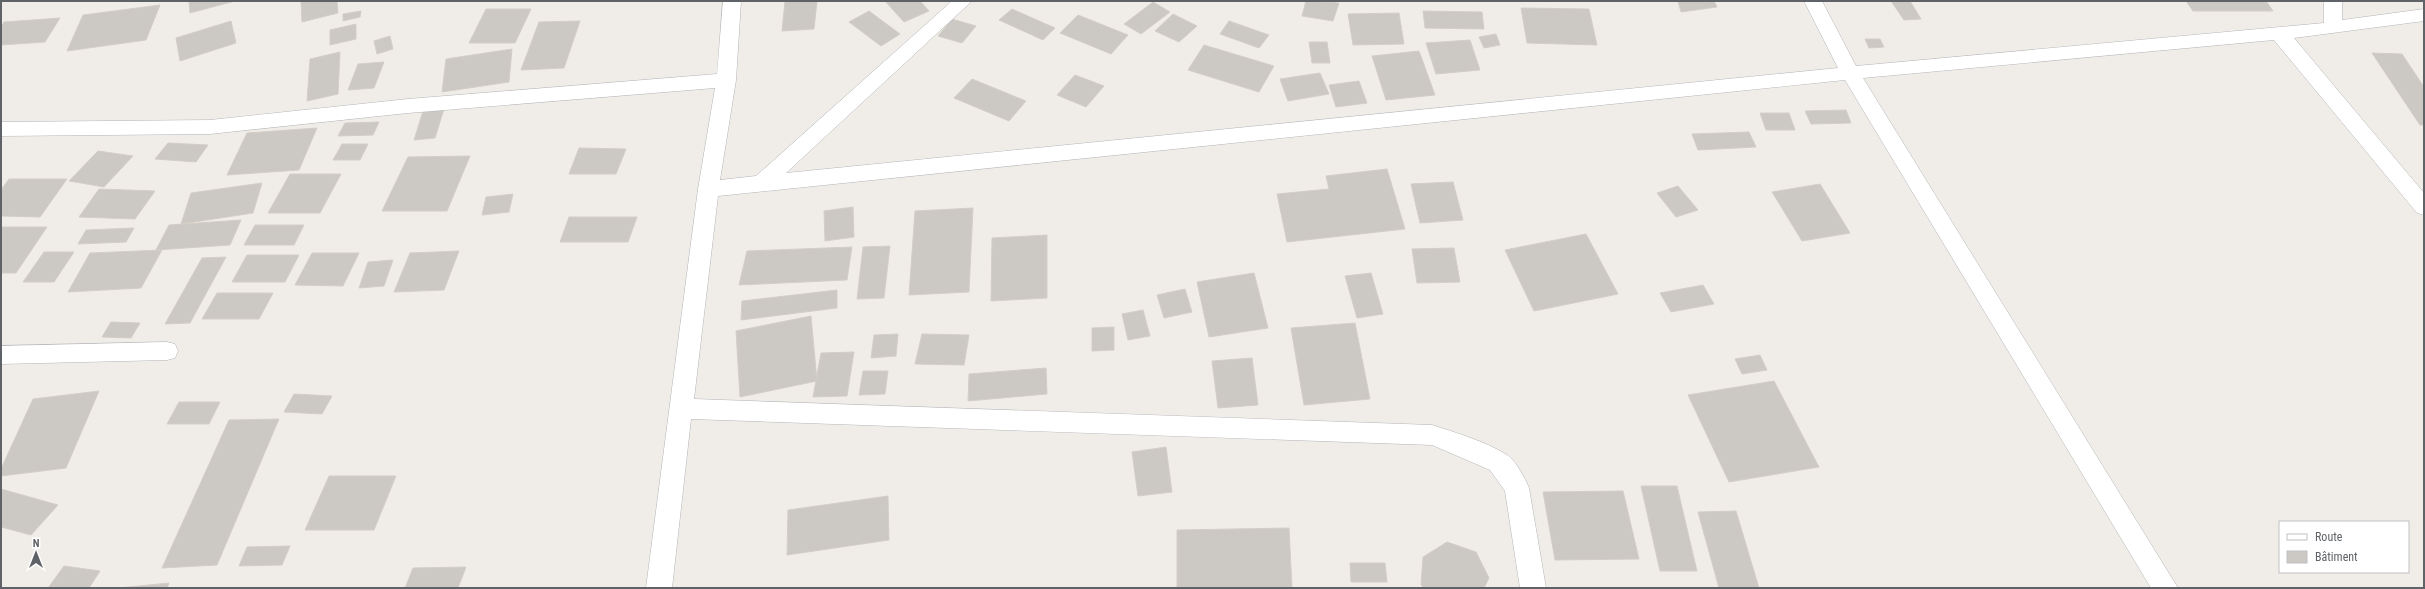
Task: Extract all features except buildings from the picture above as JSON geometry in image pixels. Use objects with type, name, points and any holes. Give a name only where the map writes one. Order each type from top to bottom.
[{"type":"street","points":[[659,588],[708,189],[726,80],[732,1]]},
{"type":"street","points":[[762,183],[963,1]]},
{"type":"street","points":[[1813,1],[1850,73],[2165,588]]},
{"type":"street","points":[[2333,1],[2333,28]]},
{"type":"street","points":[[708,189],[1850,73],[2333,28],[2424,15]]},
{"type":"street","points":[[2279,33],[2424,207]]},
{"type":"street","points":[[1,129],[148,129],[210,126],[408,106],[726,80]]},
{"type":"street","points":[[1,355],[167,351]]},
{"type":"street","points":[[681,409],[1432,435],[1465,447],[1499,463],[1517,488],[1533,588]]}]
